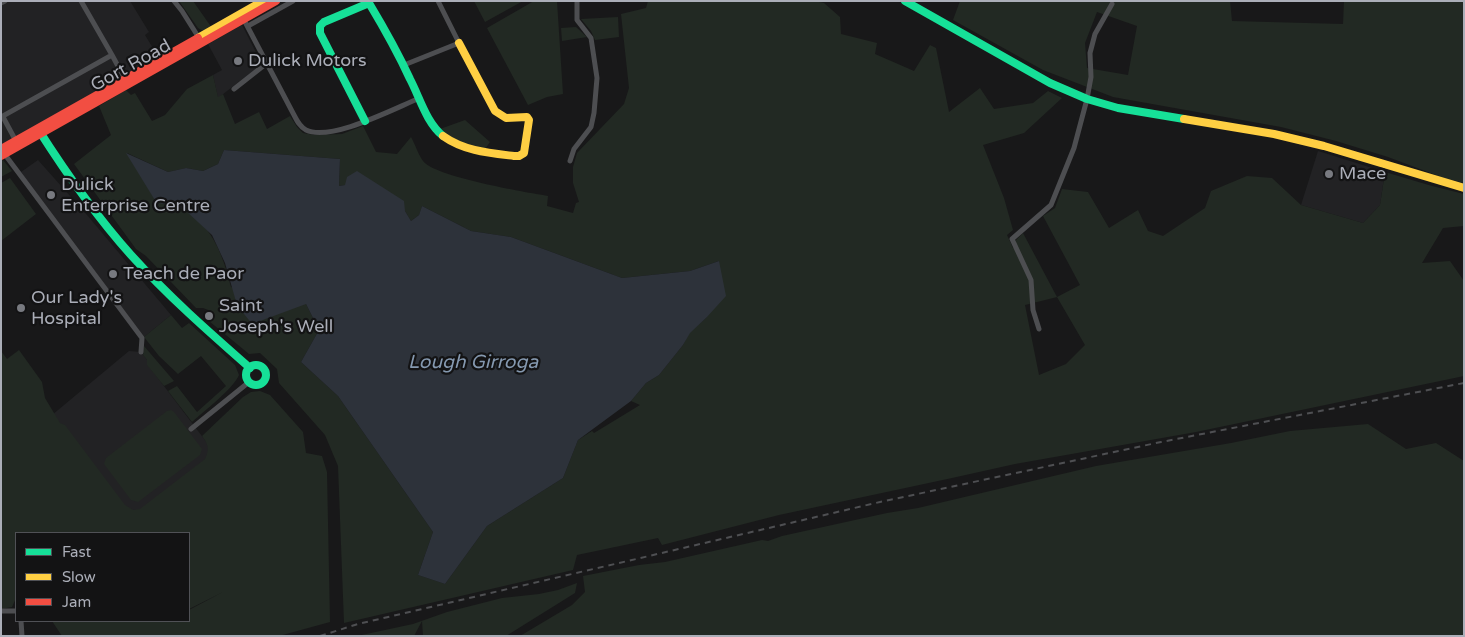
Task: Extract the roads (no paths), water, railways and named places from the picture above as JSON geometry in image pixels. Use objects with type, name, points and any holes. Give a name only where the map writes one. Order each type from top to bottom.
[{"type":"street","points":[[1,3],[5,1]]},
{"type":"street","points":[[81,1],[127,82]]},
{"type":"street","points":[[174,1],[200,41]]},
{"type":"street","name":"Gort Road","points":[[244,20],[263,1]]},
{"type":"street","name":"Gort Road","points":[[11,145],[39,132],[200,41],[244,20],[276,1]]},
{"type":"street","points":[[293,1],[244,20],[300,125],[307,130],[330,131],[345,129],[420,98]]},
{"type":"street","points":[[365,121],[320,33],[320,26],[324,22],[370,3],[404,65],[433,125],[440,134],[467,149],[514,156],[520,156],[524,153],[529,120],[527,117],[506,119],[495,111],[438,1]]},
{"type":"street","points":[[570,161],[574,149],[591,127],[597,78],[592,38],[577,20],[577,1]]},
{"type":"street","points":[[905,1],[1050,83],[1087,99],[1118,108],[1291,138],[1464,188]]},
{"type":"street","points":[[1039,329],[1033,310],[1031,280],[1012,238],[1051,205],[1074,148],[1087,99],[1091,77],[1090,53],[1095,34],[1112,4]]},
{"type":"street","points":[[404,65],[459,43]]},
{"type":"street","points":[[112,54],[2,117],[11,145],[142,338],[141,352]]},
{"type":"street","points":[[234,89],[267,63]]},
{"type":"street","points":[[39,132],[113,233],[143,268],[198,322],[250,368]]},
{"type":"street","points":[[256,365],[262,367],[266,372],[264,382],[260,385],[249,382],[246,374],[250,368],[256,365]]},
{"type":"street","points":[[191,429],[249,382]]},
{"type":"street","points":[[1,611],[15,611]]},
{"type":"street","points":[[21,622],[22,636]]},
{"type":"water","name":"Lough Girroga","points":[[224,150],[340,159],[339,186],[345,185],[347,177],[357,171],[404,201],[405,211],[411,221],[419,215],[422,206],[471,231],[511,237],[622,278],[690,271],[719,261],[726,296],[690,333],[659,375],[646,383],[631,401],[578,440],[563,478],[487,526],[445,584],[418,575],[433,532],[338,396],[301,362],[319,330],[306,304],[252,324],[237,305],[225,263],[212,235],[185,210],[156,202],[126,153],[168,172],[186,168],[203,171],[218,164]]},
{"type":"railway","points":[[320,636],[358,624],[880,502],[1161,442],[1464,383]]},
{"type":"place","name":"Dulick Motors","points":[[238,61]]},
{"type":"place","name":"Mace","points":[[1329,174]]},
{"type":"place","name":"Dulick Enterprise Centre","points":[[51,195]]},
{"type":"place","name":"Teach de Paor","points":[[113,274]]},
{"type":"place","name":"Our Lady's Hospital","points":[[21,308]]},
{"type":"place","name":"Saint Joseph's Well","points":[[209,316]]}]
